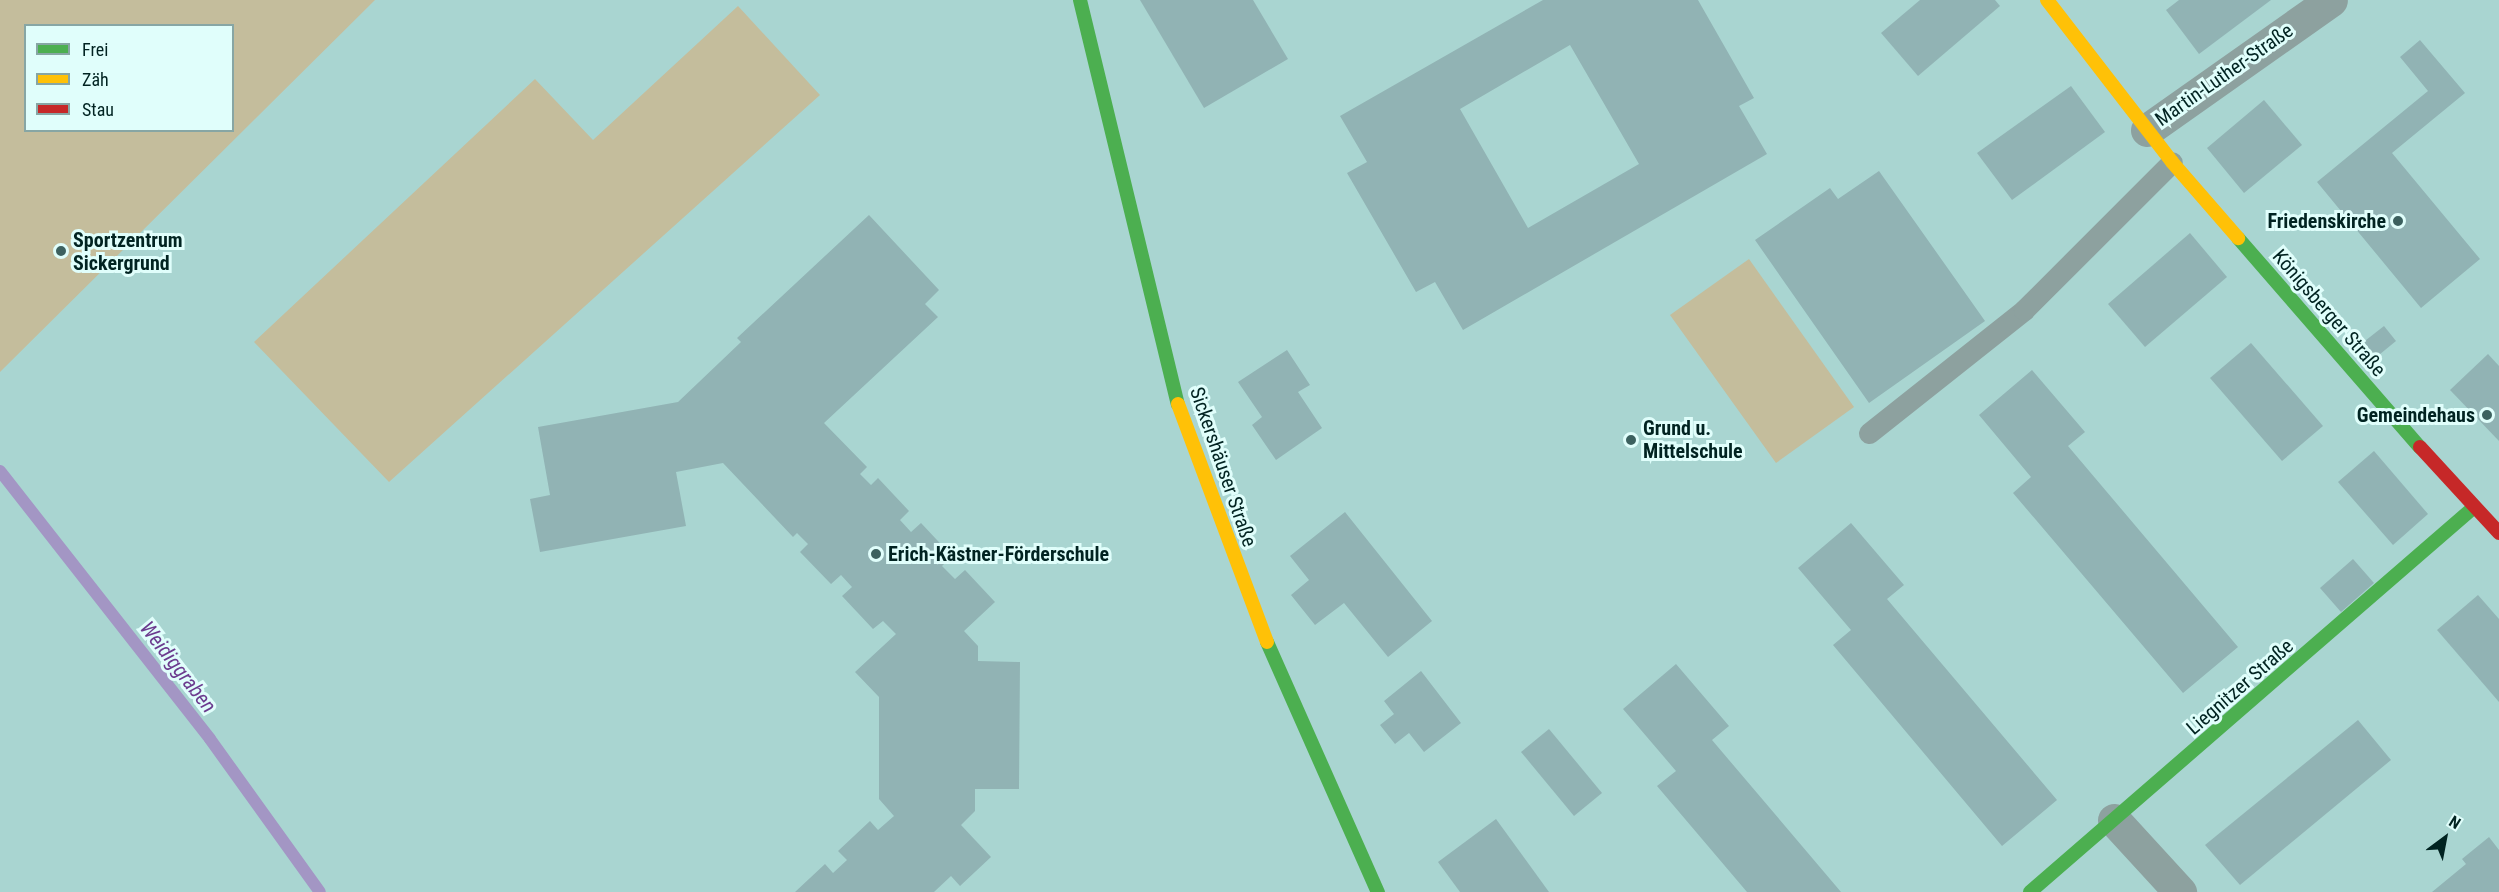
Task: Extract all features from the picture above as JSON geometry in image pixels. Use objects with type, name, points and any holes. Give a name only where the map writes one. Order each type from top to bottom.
[{"type":"street","name":"Sickershäuser Straße","points":[[1080,0],[1183,424],[1256,617],[1378,892]]},
{"type":"street","name":"Königsberger Straße","points":[[2047,0],[2172,162],[2453,486],[2499,533]]},
{"type":"street","name":"Martin-Luther-Straße","points":[[2147,130],[2331,0]]},
{"type":"street","name":"Liegnitzer Straße","points":[[2030,892],[2473,508]]},
{"type":"street","points":[[2114,820],[2180,892]]},
{"type":"lane","points":[[1869,433],[2024,310],[2172,162]]},
{"type":"shaded area","name":"Sportzentrum Sickergrund","points":[[0,0],[375,0],[0,372]]},
{"type":"shaded area","points":[[738,6],[820,95],[389,482],[254,342],[535,79],[593,140]]},
{"type":"shaded area","points":[[1749,259],[1854,407],[1776,463],[1670,315]]},
{"type":"building","points":[[1140,0],[1253,0],[1288,59],[1204,108]]},
{"type":"building","points":[[1543,0],[1698,0],[1754,98],[1739,106],[1767,154],[1463,330],[1435,282],[1416,292],[1347,173],[1367,162],[1340,116]],"holes":[[[1570,45],[1639,164],[1528,228],[1460,109]]]},
{"type":"building","points":[[1920,0],[1995,0],[2000,6],[1918,76],[1881,33]]},
{"type":"building","points":[[2179,0],[2271,0],[2199,54],[2166,10]]},
{"type":"building","name":"Friedenskirche","points":[[2420,40],[2465,93],[2392,153],[2480,259],[2421,308],[2317,182],[2428,91],[2400,57]]},
{"type":"building","points":[[2071,86],[2105,132],[2012,200],[1977,153]]},
{"type":"building","points":[[2264,100],[2302,145],[2244,193],[2207,148]]},
{"type":"building","points":[[1879,171],[1985,321],[1869,403],[1755,240],[1830,188],[1838,199]]},
{"type":"building","name":"Erich-Kästner-Förderschule","points":[[869,215],[939,290],[925,304],[938,317],[824,423],[867,467],[860,474],[871,485],[878,478],[909,511],[900,520],[911,532],[921,523],[952,556],[942,566],[955,579],[965,570],[995,602],[964,631],[978,646],[978,661],[1020,662],[1019,789],[975,789],[975,811],[961,825],[991,857],[960,886],[951,876],[934,892],[795,892],[825,864],[833,873],[847,860],[838,851],[870,821],[878,830],[894,816],[879,799],[879,697],[855,672],[896,634],[883,621],[873,629],[842,596],[852,587],[841,575],[831,584],[800,552],[808,544],[797,533],[793,537],[723,463],[676,472],[686,526],[540,552],[530,499],[550,495],[538,427],[678,402],[741,342],[737,338]]},
{"type":"building","points":[[2190,233],[2227,277],[2145,347],[2108,304]]},
{"type":"building","points":[[2384,326],[2396,341],[2374,359],[2361,344]]},
{"type":"building","points":[[2251,343],[2323,426],[2282,461],[2210,378]]},
{"type":"building","points":[[1287,350],[1310,385],[1298,392],[1322,428],[1276,460],[1252,425],[1262,417],[1238,382]]},
{"type":"building","name":"Gemeindehaus","points":[[2488,354],[2499,366],[2499,441],[2450,390]]},
{"type":"building","points":[[2032,370],[2085,432],[2068,446],[2238,647],[2183,693],[2013,493],[2031,477],[1979,415]]},
{"type":"building","points":[[2374,451],[2428,514],[2393,545],[2338,482]]},
{"type":"building","points":[[1345,512],[1432,621],[1388,657],[1344,603],[1315,625],[1291,595],[1309,580],[1290,556]]},
{"type":"building","points":[[1851,523],[1904,585],[1887,599],[2057,800],[2002,846],[1833,645],[1851,630],[1798,568]]},
{"type":"building","points":[[2353,559],[2374,583],[2341,612],[2320,588]]},
{"type":"building","points":[[2478,595],[2499,619],[2499,702],[2437,630]]},
{"type":"building","points":[[1676,664],[1729,726],[1712,740],[1841,892],[1747,892],[1657,786],[1676,771],[1623,709]]},
{"type":"building","points":[[1421,671],[1461,723],[1424,752],[1409,733],[1395,744],[1380,725],[1394,714],[1384,701]]},
{"type":"building","points":[[2358,720],[2391,760],[2240,885],[2205,845]]},
{"type":"building","points":[[1549,729],[1602,793],[1574,816],[1521,752]]},
{"type":"building","points":[[1496,819],[1549,892],[1460,892],[1438,862]]},
{"type":"building","points":[[2489,837],[2499,850],[2499,892],[2432,892],[2466,864],[2462,859]]},
{"type":"waterway","name":"Weidiggraben","points":[[0,471],[210,739],[320,892]]},
{"type":"traffic: fast","points":[[1080,0],[1178,404]]},
{"type":"traffic: fast","points":[[2238,238],[2420,447]]},
{"type":"traffic: fast","points":[[2030,892],[2473,508]]},
{"type":"traffic: fast","points":[[1267,642],[1378,892]]},
{"type":"traffic: slow","points":[[2047,0],[2172,162],[2238,238]]},
{"type":"traffic: slow","points":[[1178,404],[1267,642]]},
{"type":"traffic: jam","points":[[2420,447],[2499,533]]},
{"type":"place","name":"Friedenskirche","points":[[2398,221]]},
{"type":"place","name":"Sportzentrum Sickergrund","points":[[61,251]]},
{"type":"place","name":"Gemeindehaus","points":[[2487,415]]},
{"type":"place","name":"Grund u. Mittelschule","points":[[1631,440]]},
{"type":"place","name":"Erich-Kästner-Förderschule","points":[[876,554]]}]
